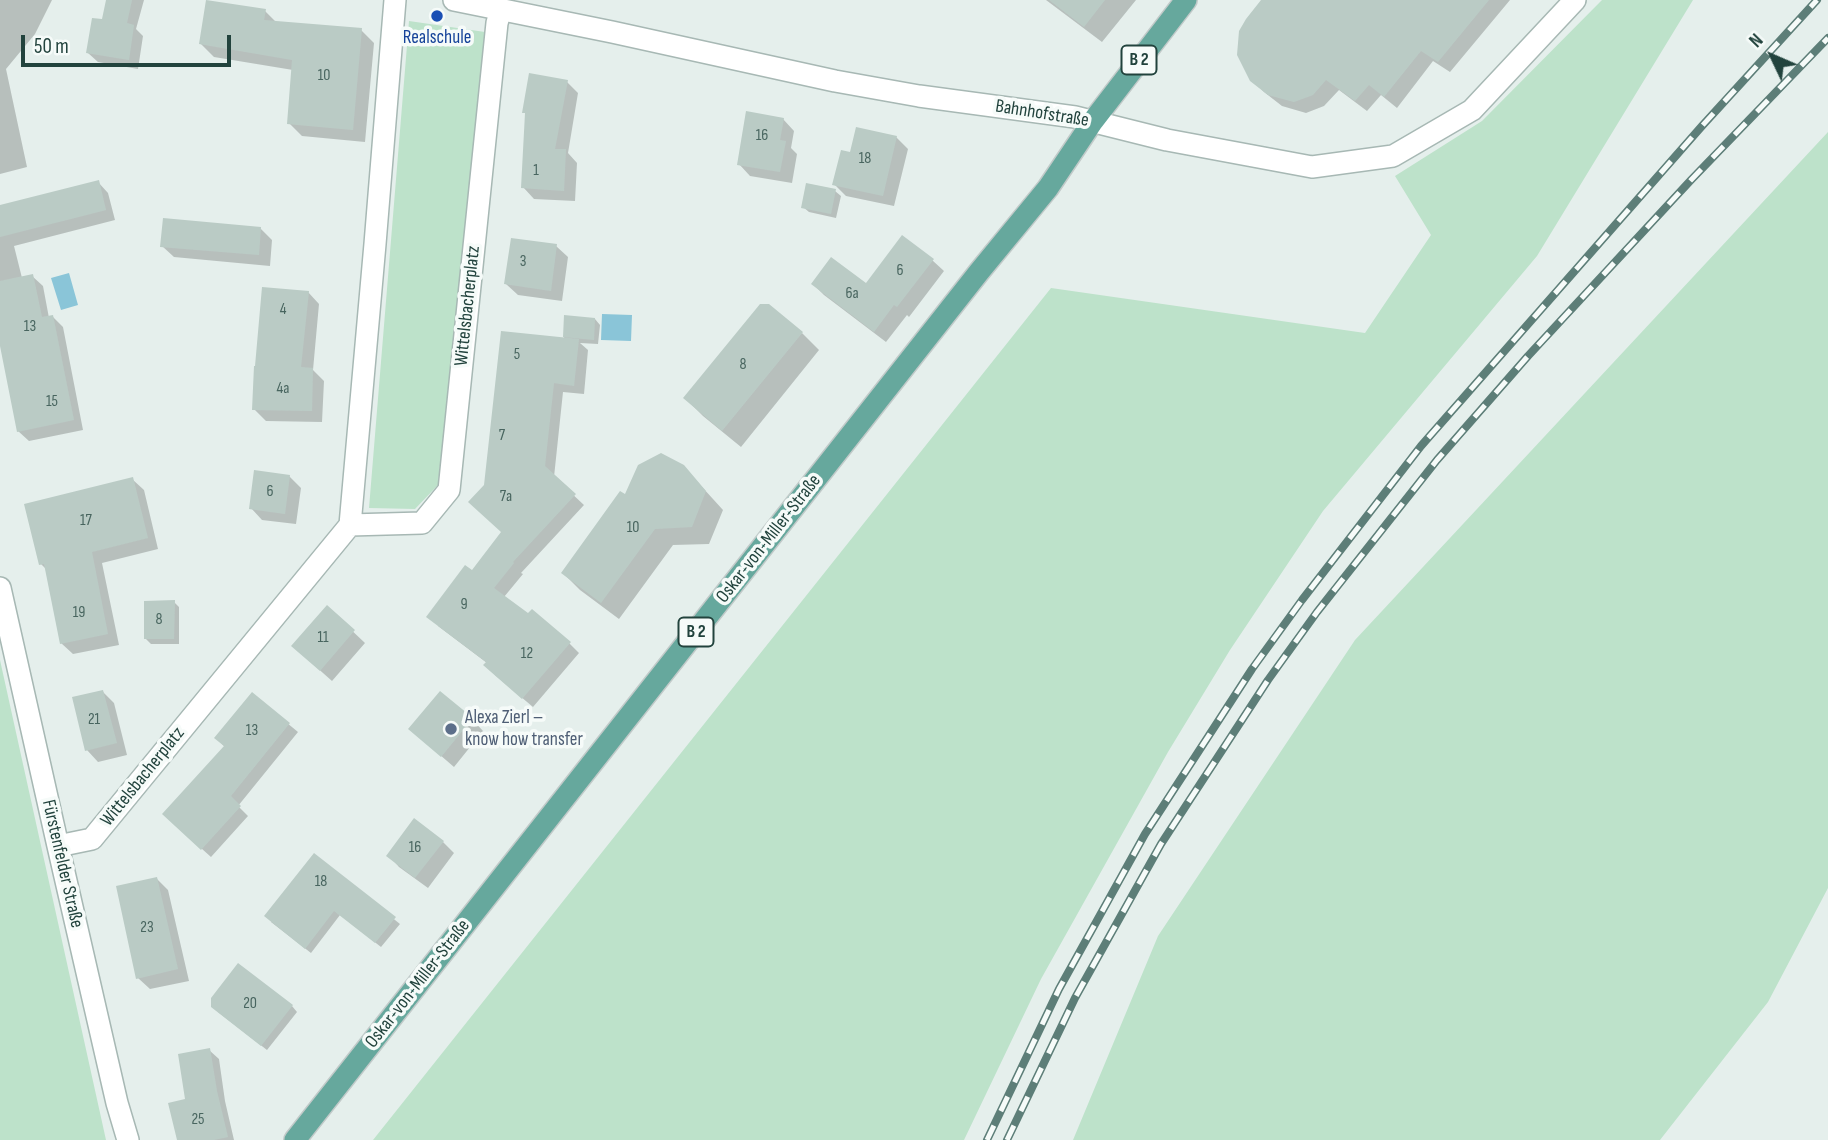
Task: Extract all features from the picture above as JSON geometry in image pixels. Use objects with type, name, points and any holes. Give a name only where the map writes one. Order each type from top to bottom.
[{"type":"main road","name":"Oskar-von-Miller-Straße","points":[[295,1140],[1048,188],[1093,121],[1186,0]]},
{"type":"street","points":[[350,525],[395,0]]},
{"type":"street","name":"Bahnhofstraße","points":[[454,0],[835,81],[919,96],[1063,115],[1167,141],[1312,167],[1393,156],[1472,110],[1575,0]]},
{"type":"street","name":"Wittelsbacherplatz","points":[[58,846],[92,839],[350,525],[422,523],[449,490],[500,9]]},
{"type":"street","name":"Fürstenfelder Straße","points":[[0,588],[117,1103],[128,1140]]},
{"type":"green space","points":[[1602,0],[1693,0],[1537,256],[1323,511],[1230,650],[1168,752],[1041,979],[964,1140],[373,1140],[1051,288],[1365,333],[1431,235],[1395,176],[1482,121]]},
{"type":"green space","points":[[409,21],[485,32],[438,485],[415,509],[369,508]]},
{"type":"green space","points":[[1828,132],[1828,888],[1768,1002],[1660,1140],[1073,1140],[1158,936],[1355,640]]},
{"type":"green space","points":[[0,660],[106,1140],[0,1140]]},
{"type":"water","points":[[69,273],[78,305],[61,310],[51,278]]},
{"type":"water","points":[[602,314],[632,315],[631,341],[601,340]]},
{"type":"building","points":[[106,0],[132,0],[127,23],[134,25],[129,60],[86,53],[92,18],[102,19]]},
{"type":"building","points":[[206,0],[266,9],[264,20],[362,28],[353,130],[287,124],[292,60],[199,44]]},
{"type":"building","points":[[1049,0],[1105,0],[1084,27]]},
{"type":"building","points":[[1261,0],[1489,0],[1438,62],[1421,51],[1384,97],[1369,85],[1355,101],[1326,80],[1313,95],[1294,102],[1268,95],[1250,81],[1237,55],[1239,31]]},
{"type":"building","points":[[529,73],[568,80],[555,149],[566,149],[564,191],[521,188],[525,113],[522,113]]},
{"type":"building","points":[[746,111],[784,118],[780,140],[786,141],[780,172],[737,165]]},
{"type":"building","points":[[856,127],[897,136],[883,196],[832,185],[841,150],[850,152]]},
{"type":"building","points":[[99,180],[106,210],[0,237],[0,205]]},
{"type":"building","points":[[806,183],[836,189],[831,214],[801,208]]},
{"type":"building","points":[[163,218],[261,227],[259,255],[160,247]]},
{"type":"building","points":[[902,235],[934,259],[874,332],[811,284],[831,257],[866,283]]},
{"type":"building","points":[[511,238],[557,244],[551,291],[504,284]]},
{"type":"building","points":[[33,274],[42,317],[53,315],[74,420],[17,432],[0,346],[0,281]]},
{"type":"building","points":[[262,287],[309,291],[301,367],[313,368],[312,411],[252,410]]},
{"type":"building","points":[[760,304],[769,304],[803,332],[722,431],[683,398]]},
{"type":"building","points":[[564,315],[595,318],[594,340],[563,337]]},
{"type":"building","points":[[501,331],[579,339],[574,386],[554,383],[545,466],[576,494],[513,562],[494,588],[528,613],[532,609],[571,642],[522,699],[483,665],[486,662],[426,617],[465,565],[472,570],[501,532],[468,502],[484,485]]},
{"type":"building","points":[[661,453],[684,465],[706,491],[692,527],[655,529],[601,603],[561,573],[620,491],[625,494],[638,465]]},
{"type":"building","points":[[254,470],[290,475],[285,514],[249,509]]},
{"type":"building","points":[[133,477],[148,538],[92,552],[108,634],[60,644],[44,564],[39,565],[24,504]]},
{"type":"building","points":[[175,600],[174,639],[144,639],[144,601]]},
{"type":"building","points":[[327,605],[355,630],[320,671],[291,646]]},
{"type":"building","points":[[103,690],[117,743],[85,751],[72,697]]},
{"type":"building","points":[[440,691],[473,718],[441,757],[408,729]]},
{"type":"building","points":[[252,692],[290,723],[231,796],[241,806],[201,850],[162,814],[224,746],[214,738]]},
{"type":"building","points":[[414,818],[444,841],[415,878],[386,856]]},
{"type":"building","points":[[314,853],[396,917],[375,943],[334,911],[305,949],[264,916]]},
{"type":"building","points":[[157,877],[178,969],[136,979],[116,886]]},
{"type":"building","points":[[238,963],[293,1005],[261,1046],[211,1007],[211,998]]},
{"type":"building","points":[[210,1048],[228,1137],[214,1140],[177,1140],[168,1103],[185,1099],[178,1054]]},
{"type":"railway","points":[[987,1140],[1059,989],[1145,834],[1252,669],[1302,600],[1421,446],[1702,126],[1817,0]]},
{"type":"railway","points":[[1007,1140],[1075,998],[1161,844],[1268,680],[1317,612],[1437,460],[1528,356],[1691,180],[1828,38]]},
{"type":"place","name":"Realschule","points":[[437,16]]},
{"type":"place","name":"Alexa Zierl – know how transfer","points":[[451,729]]}]
